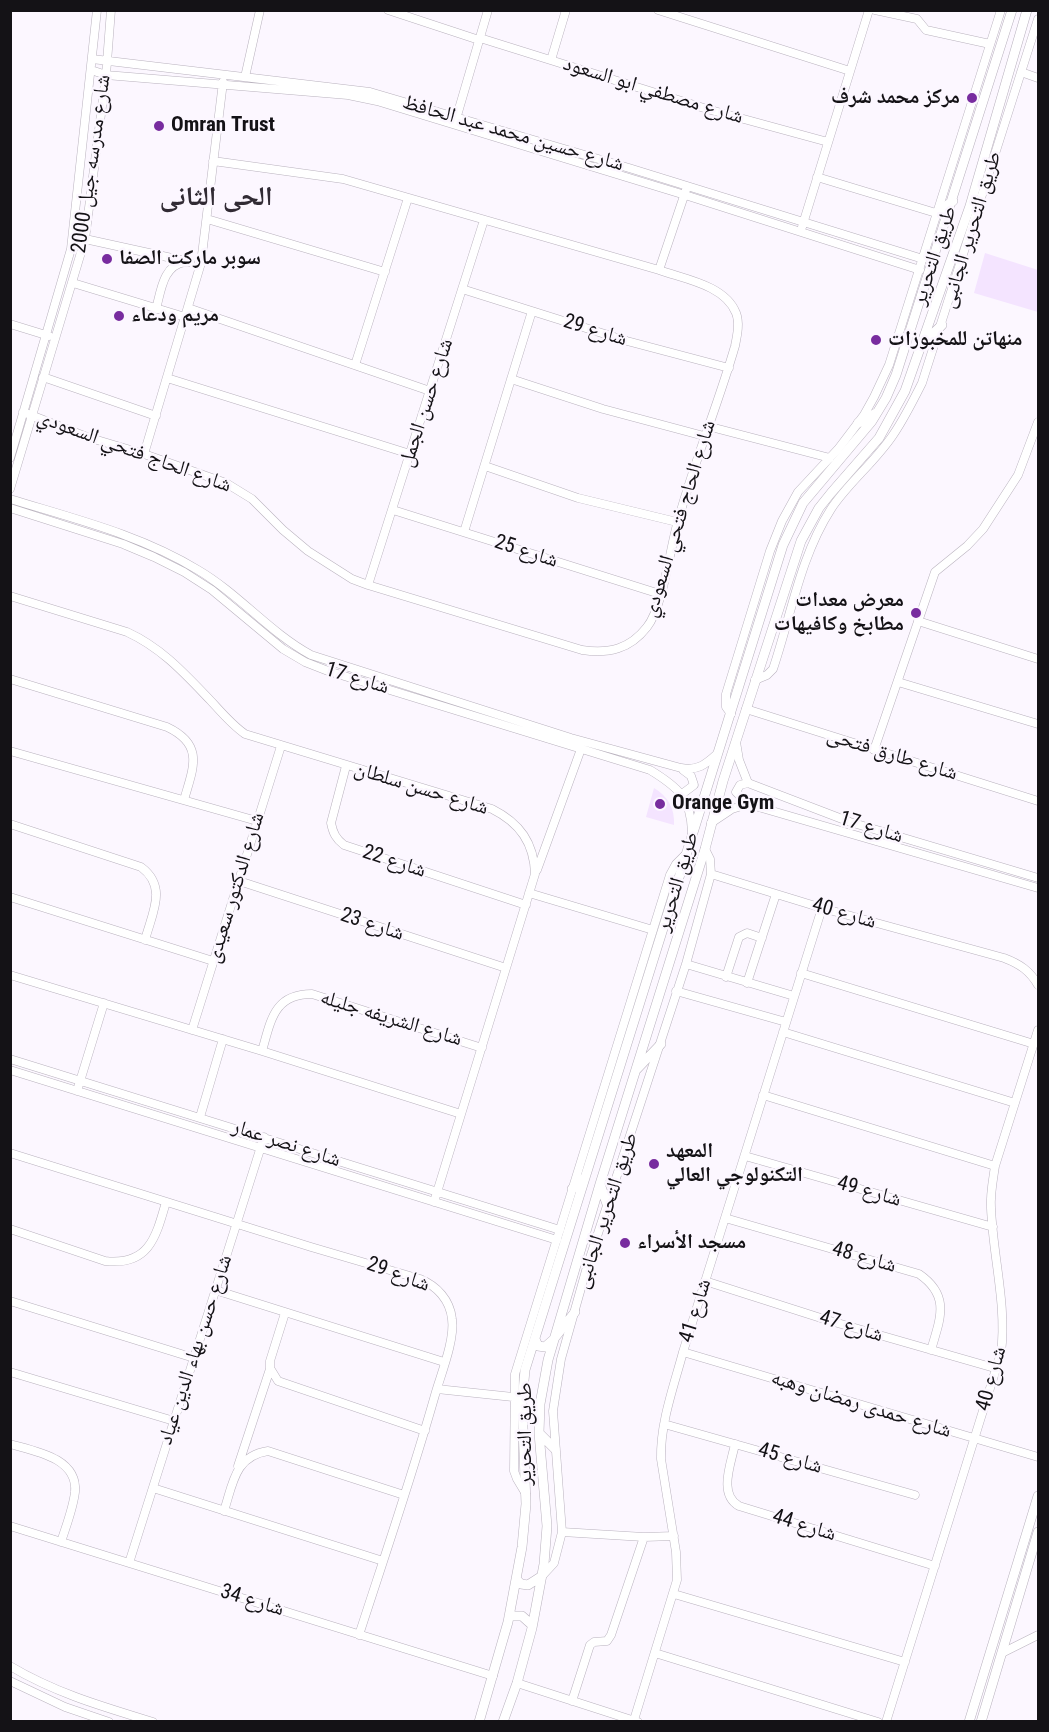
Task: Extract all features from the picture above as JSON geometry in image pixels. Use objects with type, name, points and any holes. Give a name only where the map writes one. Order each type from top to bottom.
[{"type":"street","name":"شارع مدرسه جيل 2000","points":[[10,489],[46,335],[71,249],[97,10]]},
{"type":"street","name":"شارع مدرسه جيل 2000","points":[[10,458],[43,377],[85,239],[106,75],[111,10]]},
{"type":"street","points":[[244,77],[260,10]]},
{"type":"street","name":"شارع مصطفي ابو السعود","points":[[388,10],[707,109],[828,142]]},
{"type":"street","points":[[455,120],[488,10]]},
{"type":"street","points":[[550,60],[566,10]]},
{"type":"street","points":[[658,10],[850,71]]},
{"type":"street","points":[[802,227],[869,10]]},
{"type":"street","points":[[875,10],[917,19],[926,30],[990,44]]},
{"type":"street","name":"طريق التحرير الجانبى","points":[[730,714],[726,707],[726,694],[775,536],[798,492],[830,458],[858,423],[874,398],[889,365],[1001,10]]},
{"type":"street","points":[[1011,14],[1025,15]]},
{"type":"street","name":"طريق التحرير","points":[[479,1722],[509,1616],[522,1546],[526,1494],[522,1402],[525,1370],[535,1339],[547,1286],[586,1176],[653,960],[658,931],[687,853],[783,545],[800,509],[879,412],[896,375],[1011,14]]},
{"type":"street","name":"طريق التحرير","points":[[503,1722],[517,1683],[542,1576],[547,1526],[539,1433],[544,1376],[600,1184],[705,849],[768,638],[801,541],[809,524],[831,493],[868,452],[888,423],[905,391],[970,206],[1025,15]]},
{"type":"street","name":"طريق التحرير الجانبى","points":[[755,680],[767,675],[773,669],[808,555],[821,526],[832,507],[892,436],[922,383],[1038,19]]},
{"type":"street","name":"شارع حسين محمد عبد الحافظ","points":[[92,59],[370,92],[685,195],[923,259]]},
{"type":"street","name":"شارع حسين محمد عبد الحافظ","points":[[91,70],[106,75],[348,95],[455,120],[687,186],[920,270]]},
{"type":"street","points":[[1021,72],[1038,78]]},
{"type":"street","points":[[144,454],[201,263],[225,75]]},
{"type":"street","name":"شارع الحاج فتحي السعودي","points":[[27,413],[87,437],[144,454],[240,490],[308,551],[352,579],[368,585],[597,653],[613,651],[627,645],[640,636],[650,624],[656,610],[677,522],[707,426],[729,368],[738,330],[736,313],[726,299],[713,290],[659,270],[343,179],[213,161]]},
{"type":"street","points":[[817,177],[936,213],[952,201]]},
{"type":"street","points":[[659,270],[687,186]]},
{"type":"street","points":[[355,365],[408,198]]},
{"type":"street","points":[[970,206],[975,220]]},
{"type":"street","points":[[207,219],[385,272]]},
{"type":"street","name":"شارع حسن الجمل","points":[[368,585],[484,220]]},
{"type":"street","points":[[85,239],[190,262]]},
{"type":"street","points":[[156,309],[169,270],[182,262],[201,263]]},
{"type":"street","points":[[73,283],[185,317]]},
{"type":"street","name":"شارع 29","points":[[462,289],[627,341],[729,368]]},
{"type":"street","points":[[908,304],[914,319]]},
{"type":"street","points":[[188,308],[430,390]]},
{"type":"street","points":[[464,532],[532,311]]},
{"type":"street","points":[[10,324],[56,338]]},
{"type":"street","points":[[922,343],[942,325]]},
{"type":"street","points":[[43,377],[156,416]]},
{"type":"street","points":[[167,378],[410,454]]},
{"type":"street","points":[[511,379],[603,409],[704,436]]},
{"type":"street","points":[[858,423],[879,412]]},
{"type":"street","points":[[874,750],[935,572],[967,546],[983,529],[1018,475],[1036,439],[1038,422]]},
{"type":"street","points":[[707,426],[830,458]]},
{"type":"street","points":[[484,466],[578,498],[677,522]]},
{"type":"street","name":"شارع 17","points":[[10,499],[126,535],[174,556],[201,571],[237,597],[277,633],[311,655],[572,738],[681,768]]},
{"type":"street","name":"شارع 17","points":[[10,508],[123,544],[184,572],[221,597],[283,649],[304,662],[328,672],[650,770],[673,784],[682,794]]},
{"type":"street","name":"شارع 25","points":[[393,510],[660,594]]},
{"type":"street","name":"شارع حسن سلطان","points":[[10,596],[128,632],[145,640],[175,664],[238,729],[253,738],[492,809],[505,815],[525,834],[534,860],[535,874],[434,1202]]},
{"type":"street","points":[[763,609],[766,616],[776,616]]},
{"type":"street","points":[[918,621],[1038,659]]},
{"type":"street","points":[[756,636],[762,634],[768,638]]},
{"type":"street","points":[[10,679],[178,732],[193,752],[195,764],[184,801]]},
{"type":"street","points":[[898,682],[1038,724]]},
{"type":"street","name":"شارع طارق فتحى","points":[[746,709],[1038,801]]},
{"type":"street","points":[[711,823],[732,809],[748,804],[736,792],[740,785],[748,783],[739,760],[736,742]]},
{"type":"street","name":"شارع الدكتور سعيدى","points":[[192,1030],[281,746]]},
{"type":"street","points":[[535,874],[580,748]]},
{"type":"street","points":[[10,751],[257,821]]},
{"type":"street","points":[[681,768],[691,770],[699,767],[718,753]]},
{"type":"street","name":"شارع 22","points":[[346,766],[331,823],[333,832],[344,845],[526,905]]},
{"type":"street","points":[[681,768],[694,781],[692,788],[682,794],[691,820],[692,837]]},
{"type":"street","name":"شارع 17","points":[[748,783],[850,822],[1038,878]]},
{"type":"street","name":"شارع 17","points":[[748,804],[1038,888]]},
{"type":"street","points":[[10,824],[141,867],[149,872],[154,880],[157,894],[145,940]]},
{"type":"street","name":"طريق التحرير الجانبى","points":[[542,1576],[554,1563],[562,1532],[553,1411],[561,1359],[607,1204],[686,964],[711,874],[710,859],[705,849]]},
{"type":"street","name":"شارع 40","points":[[711,874],[822,908],[1004,958],[1019,964],[1032,975],[1038,986]]},
{"type":"street","name":"شارع 23","points":[[238,881],[506,968]]},
{"type":"street","points":[[529,893],[658,931],[670,937],[678,933]]},
{"type":"street","points":[[747,983],[776,894]]},
{"type":"street","points":[[10,897],[213,961]]},
{"type":"street","name":"شارع 41","points":[[636,1721],[674,1594],[677,1566],[661,1459],[664,1424],[683,1352],[822,908]]},
{"type":"street","name":"طريق التحرير الجانبى","points":[[526,1494],[514,1471],[515,1374],[521,1351],[547,1286],[572,1189],[623,1028],[658,931]]},
{"type":"street","points":[[726,977],[739,937],[747,933],[762,938]]},
{"type":"street","points":[[653,960],[663,957],[669,960]]},
{"type":"street","points":[[686,964],[794,996]]},
{"type":"street","points":[[801,973],[1034,1044]]},
{"type":"street","points":[[10,975],[461,1114]]},
{"type":"street","points":[[676,991],[786,1022]]},
{"type":"street","name":"شارع الشريفه جليله","points":[[262,1051],[273,1015],[289,998],[301,994],[312,994],[482,1048]]},
{"type":"street","points":[[77,1091],[104,1003]]},
{"type":"street","points":[[623,1028],[626,1046]]},
{"type":"street","name":"شارع 40","points":[[886,1722],[998,1369],[1003,1322],[991,1207],[995,1166],[1038,1030]]},
{"type":"street","points":[[783,1032],[1015,1103]]},
{"type":"street","points":[[200,1116],[223,1039]]},
{"type":"street","points":[[635,1072],[661,1044]]},
{"type":"street","name":"شارع نصر عمار","points":[[10,1059],[200,1116],[560,1230]]},
{"type":"street","name":"شارع نصر عمار","points":[[10,1070],[557,1240]]},
{"type":"street","points":[[763,1095],[995,1166]]},
{"type":"street","name":"شارع حسن بهاء الدين عياد","points":[[129,1563],[264,1137]]},
{"type":"street","name":"شارع 29","points":[[10,1154],[420,1279],[434,1287],[447,1302],[453,1322],[452,1332],[437,1389],[359,1635]]},
{"type":"street","name":"شارع 49","points":[[745,1156],[993,1227]]},
{"type":"street","points":[[572,1189],[586,1176]]},
{"type":"street","points":[[600,1184],[607,1204]]},
{"type":"street","points":[[10,1229],[105,1261],[129,1260],[149,1248],[155,1239],[166,1202]]},
{"type":"street","name":"شارع 48","points":[[725,1218],[919,1274],[934,1288],[941,1307],[941,1318],[931,1350]]},
{"type":"street","name":"شارع 47","points":[[705,1281],[998,1369]]},
{"type":"street","points":[[215,1290],[285,1314],[444,1362]]},
{"type":"street","points":[[10,1301],[194,1358]]},
{"type":"street","points":[[535,1339],[536,1344],[542,1348],[553,1340],[575,1312]]},
{"type":"street","points":[[224,1511],[285,1314]]},
{"type":"street","name":"شارع حمدى رمضان وهبه","points":[[683,1352],[1038,1457]]},
{"type":"street","points":[[525,1370],[534,1367],[544,1376]]},
{"type":"street","points":[[270,1368],[278,1381],[284,1385],[425,1431]]},
{"type":"street","points":[[10,1372],[174,1421]]},
{"type":"street","points":[[437,1389],[513,1397]]},
{"type":"street","name":"شارع 45","points":[[664,1424],[915,1495]]},
{"type":"street","points":[[539,1433],[555,1449]]},
{"type":"street","points":[[10,1444],[53,1458],[67,1468],[72,1475],[75,1491],[62,1542]]},
{"type":"street","name":"شارع 44","points":[[735,1444],[727,1488],[732,1502],[935,1566]]},
{"type":"street","points":[[236,1473],[249,1457],[268,1451],[404,1495]]},
{"type":"street","points":[[153,1488],[383,1561]]},
{"type":"street","points":[[969,1722],[1038,1496]]},
{"type":"street","name":"شارع 34","points":[[10,1526],[493,1676]]},
{"type":"street","points":[[562,1532],[645,1537],[674,1536]]},
{"type":"street","points":[[981,1722],[1038,1532]]},
{"type":"street","points":[[572,1701],[590,1645],[597,1641],[606,1641],[611,1635],[645,1537]]},
{"type":"street","points":[[1024,1544],[1028,1550],[1034,1547]]},
{"type":"street","points":[[516,1579],[521,1584],[528,1585],[542,1576]]},
{"type":"street","points":[[1013,1578],[1018,1576],[1024,1581]]},
{"type":"street","points":[[674,1594],[905,1662]]},
{"type":"street","points":[[509,1616],[522,1616],[532,1625]]},
{"type":"street","points":[[1002,1653],[1038,1635]]},
{"type":"street","points":[[655,1653],[878,1722]]},
{"type":"street","points":[[10,1666],[82,1701],[153,1722]]},
{"type":"street","points":[[10,1681],[44,1698],[109,1722]]},
{"type":"street","points":[[517,1683],[636,1721]]},
{"type":"shaded area","points":[[985,253],[1038,270],[1038,312],[974,293]]},
{"type":"shaded area","name":"Orange Gym","points":[[654,788],[670,804],[674,825],[646,817]]},
{"type":"place","name":"مركز محمد شرف","points":[[972,98]]},
{"type":"place","name":"Omran Trust","points":[[159,126]]},
{"type":"place","name":"سوبر ماركت الصفا","points":[[107,259]]},
{"type":"place","name":"مريم ودعاء","points":[[119,316]]},
{"type":"place","name":"منهاتن للمخبوزات","points":[[876,340]]},
{"type":"place","name":"معرض معدات مطابخ وكافيهات","points":[[916,613]]},
{"type":"place","name":"Orange Gym","points":[[660,804]]},
{"type":"place","name":"المعهد التكنولوجي العالي","points":[[654,1164]]},
{"type":"place","name":"مسجد الأسراء","points":[[625,1243]]},
{"type":"district","name":"الحى الثانى","points":[[216,198]]}]
